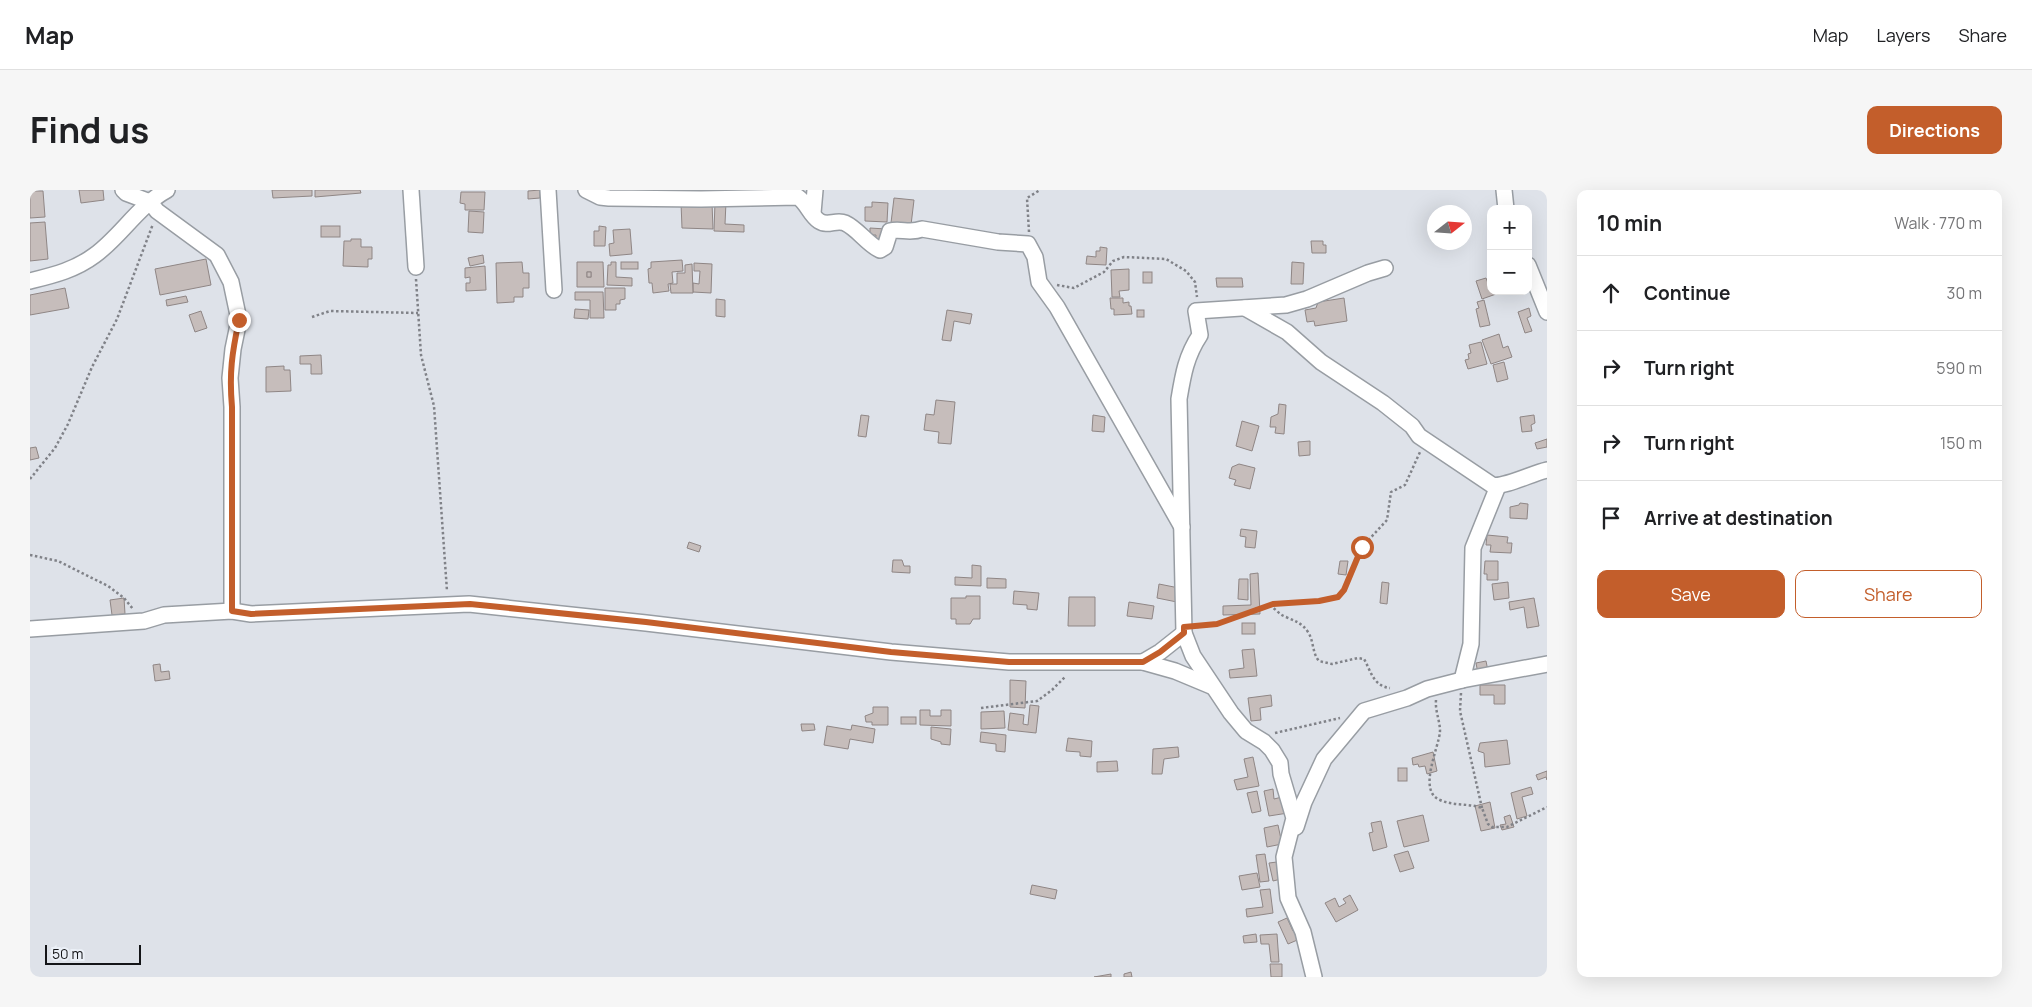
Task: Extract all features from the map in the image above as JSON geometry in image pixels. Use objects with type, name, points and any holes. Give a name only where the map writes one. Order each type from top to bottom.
[{"type":"street","points":[[123,190],[154,206],[217,255],[231,282],[239,320],[230,378],[232,407],[232,611]]},
{"type":"street","points":[[30,281],[72,269],[96,254],[154,206],[167,190]]},
{"type":"street","points":[[411,190],[416,267]]},
{"type":"street","points":[[548,190],[554,290]]},
{"type":"street","points":[[586,190],[603,197],[638,194],[702,200],[794,196],[802,200],[817,220],[826,224],[839,221],[846,224],[873,247],[880,250],[885,247],[890,231],[895,230],[912,233],[922,229],[998,242],[1028,244],[1035,257],[1039,282],[1061,314],[1182,528]]},
{"type":"street","points":[[812,213],[815,190]]},
{"type":"street","points":[[1504,190],[1506,205]]},
{"type":"street","points":[[1314,977],[1303,932],[1288,898],[1284,857],[1294,818],[1281,774],[1280,763],[1272,750],[1241,726],[1211,686],[1193,656],[1184,630],[1180,399],[1184,369],[1190,351],[1200,335],[1196,311],[1286,305],[1307,299],[1368,272],[1385,268]]},
{"type":"street","points":[[1536,271],[1547,312]]},
{"type":"street","points":[[1243,307],[1287,332],[1320,362],[1383,403],[1426,440],[1479,477],[1498,486],[1547,470]]},
{"type":"street","points":[[1462,680],[1471,644],[1473,548],[1498,486]]},
{"type":"street","points":[[30,629],[144,621],[164,615],[232,611],[251,614],[389,609],[448,604],[499,607],[891,652],[970,659],[1009,662],[1143,662],[1175,671],[1211,686]]},
{"type":"street","points":[[1143,662],[1160,652],[1184,630]]},
{"type":"street","points":[[1284,863],[1304,802],[1324,759],[1364,711],[1438,686],[1547,664]]},
{"type":"path","points":[[1028,244],[1030,229],[1027,198],[1040,190]]},
{"type":"path","points":[[30,479],[55,448],[117,319],[154,206]]},
{"type":"path","points":[[1039,282],[1074,288],[1104,272],[1113,261],[1124,257],[1166,259],[1186,271],[1195,282],[1197,296],[1196,311]]},
{"type":"path","points":[[416,267],[421,355],[434,406],[448,604]]},
{"type":"path","points":[[312,317],[330,311],[418,313]]},
{"type":"path","points":[[1184,630],[1217,624],[1270,605],[1319,601],[1334,598],[1341,594],[1362,547],[1387,520],[1391,492],[1403,488],[1426,440]]},
{"type":"path","points":[[30,555],[58,560],[108,586],[124,598],[144,621]]},
{"type":"path","points":[[1270,605],[1285,617],[1299,622],[1307,630],[1319,661],[1332,664],[1358,658],[1364,659],[1369,674],[1374,679],[1386,687],[1394,688]]},
{"type":"path","points":[[981,708],[1037,701],[1052,690],[1067,675],[1072,675]]},
{"type":"path","points":[[1462,680],[1460,711],[1482,808],[1488,824],[1492,828],[1500,828],[1547,807]]},
{"type":"path","points":[[1438,686],[1436,705],[1440,732],[1438,747],[1429,775],[1433,795],[1439,800],[1482,808]]},
{"type":"path","points":[[1257,738],[1364,711]]},
{"type":"building","points":[[79,190],[103,190],[104,200],[81,203]]},
{"type":"building","points":[[272,190],[312,190],[312,196],[273,198]]},
{"type":"building","points":[[315,190],[360,190],[361,193],[315,197]]},
{"type":"building","points":[[540,190],[540,198],[528,199],[528,191]]},
{"type":"building","points":[[706,190],[706,197],[680,199],[680,191]]},
{"type":"building","points":[[30,191],[43,191],[45,217],[30,218]]},
{"type":"building","points":[[461,192],[485,192],[484,210],[465,210],[465,204],[460,203]]},
{"type":"building","points":[[894,198],[914,200],[911,225],[891,223]]},
{"type":"building","points":[[715,202],[726,202],[725,224],[744,225],[744,232],[714,231]]},
{"type":"building","points":[[872,202],[888,203],[887,222],[865,221],[865,207],[872,207]]},
{"type":"building","points":[[681,203],[712,203],[713,229],[682,228]]},
{"type":"building","points":[[469,211],[484,212],[483,233],[468,232]]},
{"type":"building","points":[[45,222],[48,259],[30,261],[30,223]]},
{"type":"building","points":[[321,226],[340,226],[340,237],[321,237]]},
{"type":"building","points":[[599,226],[606,227],[605,246],[594,246],[594,231],[599,231]]},
{"type":"building","points":[[870,228],[886,229],[885,245],[875,244],[876,235],[870,235]]},
{"type":"building","points":[[630,229],[632,254],[610,256],[609,244],[614,243],[613,230]]},
{"type":"building","points":[[351,239],[361,239],[361,247],[372,247],[372,259],[368,259],[368,267],[343,266],[344,241],[351,241]]},
{"type":"building","points":[[1311,241],[1323,241],[1323,245],[1326,245],[1326,253],[1312,253]]},
{"type":"building","points":[[1100,247],[1107,248],[1106,265],[1086,264],[1087,256],[1096,257],[1096,251],[1100,251]]},
{"type":"building","points":[[483,255],[484,263],[470,266],[468,258]]},
{"type":"building","points":[[206,259],[211,285],[160,295],[155,269]]},
{"type":"building","points":[[682,260],[683,271],[672,272],[673,283],[668,284],[669,291],[653,293],[652,283],[649,283],[648,269],[651,268],[651,262]]},
{"type":"building","points":[[522,262],[523,273],[529,273],[529,288],[523,288],[523,297],[514,297],[514,302],[497,303],[496,263]]},
{"type":"building","points":[[577,262],[603,262],[604,287],[577,287]],"holes":[[[587,272],[591,272],[591,277],[587,277]]]},
{"type":"building","points":[[611,262],[616,262],[616,277],[632,278],[632,286],[607,285],[608,265],[611,265]]},
{"type":"building","points":[[621,262],[638,262],[638,269],[621,269]]},
{"type":"building","points":[[1292,262],[1304,263],[1303,284],[1291,284]]},
{"type":"building","points":[[694,263],[712,264],[711,293],[693,292],[693,283],[699,284],[700,271],[694,271]]},
{"type":"building","points":[[692,264],[693,293],[671,293],[670,284],[677,284],[677,273],[685,273],[685,265]]},
{"type":"building","points":[[485,266],[486,290],[466,291],[466,283],[470,283],[470,277],[465,278],[465,268]]},
{"type":"building","points":[[1129,269],[1129,290],[1119,291],[1120,297],[1112,297],[1111,270]]},
{"type":"building","points":[[587,272],[591,272],[591,277],[587,277]]},
{"type":"building","points":[[1143,272],[1152,272],[1152,283],[1143,283]]},
{"type":"building","points":[[1216,278],[1242,278],[1243,287],[1217,287]]},
{"type":"building","points":[[1486,278],[1487,295],[1493,295],[1482,299],[1476,281]]},
{"type":"building","points":[[65,288],[69,308],[30,315],[30,295]]},
{"type":"building","points":[[605,288],[625,288],[625,299],[620,300],[620,304],[616,304],[616,310],[605,310]]},
{"type":"building","points":[[575,292],[603,292],[604,318],[590,318],[590,300],[575,300]]},
{"type":"building","points":[[186,296],[188,302],[167,306],[166,300]]},
{"type":"building","points":[[1110,298],[1123,298],[1123,303],[1129,302],[1132,314],[1114,315],[1114,309],[1111,309]]},
{"type":"building","points":[[1344,298],[1347,321],[1315,326],[1314,321],[1307,322],[1305,310],[1316,308],[1318,302]]},
{"type":"building","points":[[716,299],[725,300],[725,317],[716,316]]},
{"type":"building","points":[[1484,300],[1490,325],[1480,327],[1476,309],[1479,308],[1477,302]]},
{"type":"building","points":[[1529,308],[1531,316],[1527,318],[1532,331],[1525,333],[1518,312]]},
{"type":"building","points":[[575,309],[589,310],[588,319],[574,318]]},
{"type":"building","points":[[947,310],[972,314],[970,324],[954,321],[951,341],[942,340]]},
{"type":"building","points":[[1137,310],[1144,310],[1144,317],[1137,317]]},
{"type":"building","points":[[201,311],[207,328],[195,332],[189,315]]},
{"type":"building","points":[[1499,334],[1503,348],[1508,346],[1512,357],[1491,364],[1482,340]]},
{"type":"building","points":[[1481,342],[1487,364],[1468,369],[1465,360],[1469,359],[1468,354],[1471,353],[1469,345]]},
{"type":"building","points":[[321,355],[322,374],[311,374],[311,364],[300,364],[300,356]]},
{"type":"building","points":[[1504,362],[1508,379],[1497,382],[1493,365]]},
{"type":"building","points":[[284,366],[284,370],[290,370],[291,391],[266,392],[266,367]]},
{"type":"building","points":[[936,400],[955,402],[951,444],[938,443],[939,432],[924,430],[926,414],[934,415]]},
{"type":"building","points":[[1279,404],[1286,405],[1284,434],[1275,433],[1276,427],[1270,427],[1271,417],[1278,414]]},
{"type":"building","points":[[861,415],[869,416],[866,437],[858,436]]},
{"type":"building","points":[[1093,415],[1105,417],[1104,432],[1092,431]]},
{"type":"building","points":[[1534,415],[1535,423],[1531,425],[1532,431],[1522,432],[1520,417]]},
{"type":"building","points":[[1242,421],[1259,426],[1252,451],[1236,446]]},
{"type":"building","points":[[1547,439],[1547,447],[1537,449],[1535,443]]},
{"type":"building","points":[[1310,441],[1310,455],[1299,456],[1298,442]]},
{"type":"building","points":[[36,447],[39,458],[30,460],[30,448]]},
{"type":"building","points":[[1239,464],[1255,468],[1250,489],[1234,485],[1236,480],[1229,478],[1232,467]]},
{"type":"building","points":[[1520,503],[1528,504],[1527,519],[1510,518],[1510,507]]},
{"type":"building","points":[[1241,529],[1257,531],[1255,548],[1245,547],[1246,537],[1240,536]]},
{"type":"building","points":[[1487,535],[1508,537],[1507,543],[1512,543],[1511,553],[1490,552],[1491,545],[1486,545]]},
{"type":"building","points":[[689,542],[701,546],[699,552],[687,548]]},
{"type":"building","points":[[893,560],[902,560],[904,566],[910,566],[910,573],[892,572]]},
{"type":"building","points":[[1340,561],[1348,561],[1346,575],[1338,574]]},
{"type":"building","points":[[1485,561],[1498,561],[1498,580],[1487,580],[1487,574],[1484,574]]},
{"type":"building","points":[[972,565],[981,566],[981,586],[955,585],[955,577],[972,578]]},
{"type":"building","points":[[1258,573],[1260,614],[1223,615],[1223,606],[1251,605],[1250,574]]},
{"type":"building","points":[[987,578],[1006,579],[1006,588],[987,588]]},
{"type":"building","points":[[1239,579],[1248,579],[1248,600],[1238,599]]},
{"type":"building","points":[[1382,582],[1389,583],[1387,604],[1380,603]]},
{"type":"building","points":[[1508,582],[1509,598],[1494,600],[1492,584]]},
{"type":"building","points":[[1159,584],[1184,589],[1182,603],[1157,598]]},
{"type":"building","points":[[1014,591],[1039,593],[1037,610],[1027,609],[1027,605],[1013,604]]},
{"type":"building","points":[[966,596],[980,596],[980,619],[973,619],[970,624],[956,624],[956,619],[951,619],[951,598],[966,598]]},
{"type":"building","points":[[1069,597],[1095,597],[1095,626],[1068,626]]},
{"type":"building","points":[[124,598],[125,614],[112,615],[110,600]]},
{"type":"building","points":[[1534,598],[1539,626],[1527,628],[1524,607],[1510,610],[1509,602]]},
{"type":"building","points":[[1129,602],[1154,606],[1152,619],[1127,616]]},
{"type":"building","points":[[1242,623],[1255,623],[1255,634],[1242,634]]},
{"type":"building","points":[[1254,649],[1257,676],[1230,678],[1229,670],[1244,668],[1242,650]]},
{"type":"building","points":[[1486,661],[1488,671],[1479,679],[1476,663]]},
{"type":"building","points":[[160,664],[161,672],[169,671],[170,679],[155,681],[153,665]]},
{"type":"building","points":[[1010,680],[1026,681],[1025,708],[1010,707]]},
{"type":"building","points":[[1480,685],[1505,685],[1505,704],[1494,704],[1494,695],[1480,695]]},
{"type":"building","points":[[1271,695],[1272,706],[1260,708],[1261,720],[1251,721],[1248,698]]},
{"type":"building","points":[[1030,705],[1039,706],[1036,733],[1008,730],[1010,713],[1024,715],[1023,724],[1028,725]]},
{"type":"building","points":[[873,707],[888,707],[888,725],[872,725],[872,722],[866,722],[865,716],[873,713]]},
{"type":"building","points":[[920,710],[930,710],[930,716],[941,716],[941,710],[951,710],[951,726],[920,725]]},
{"type":"building","points":[[1004,711],[1005,728],[981,729],[981,712]]},
{"type":"building","points":[[901,717],[916,717],[916,724],[901,724]]},
{"type":"building","points":[[801,724],[814,724],[815,730],[802,731]]},
{"type":"building","points":[[852,725],[875,729],[873,743],[850,739],[848,749],[824,745],[827,726],[851,730]]},
{"type":"building","points":[[931,727],[951,729],[950,745],[941,744],[941,742],[931,739]]},
{"type":"building","points":[[981,732],[1006,735],[1005,752],[996,751],[996,744],[980,742]]},
{"type":"building","points":[[1068,738],[1092,741],[1091,757],[1080,756],[1080,752],[1066,751]]},
{"type":"building","points":[[1507,740],[1510,764],[1485,767],[1484,753],[1478,751],[1480,743]]},
{"type":"building","points":[[1178,747],[1179,757],[1164,759],[1162,774],[1152,774],[1153,749]]},
{"type":"building","points":[[1433,752],[1437,771],[1427,774],[1425,766],[1413,765],[1412,758]]},
{"type":"building","points":[[1253,757],[1259,786],[1237,790],[1234,780],[1248,777],[1244,759]]},
{"type":"building","points":[[1117,761],[1118,771],[1097,772],[1097,762]]},
{"type":"building","points":[[1398,768],[1407,768],[1407,781],[1398,781]]},
{"type":"building","points":[[1547,771],[1547,780],[1546,777],[1538,780],[1536,775]]},
{"type":"building","points":[[1531,787],[1533,794],[1522,797],[1527,816],[1517,819],[1511,793]]},
{"type":"building","points":[[1273,789],[1274,799],[1282,797],[1288,813],[1269,816],[1264,791]]},
{"type":"building","points":[[1257,791],[1261,811],[1252,813],[1247,793]]},
{"type":"building","points":[[1490,802],[1495,828],[1481,831],[1475,806]]},
{"type":"building","points":[[1423,815],[1429,841],[1404,847],[1397,821]]},
{"type":"building","points":[[1510,815],[1514,827],[1502,830],[1500,825],[1506,824],[1504,817]]},
{"type":"building","points":[[1381,821],[1387,847],[1373,851],[1369,833],[1373,832],[1371,823]]},
{"type":"building","points":[[1278,825],[1282,844],[1267,847],[1264,828]]},
{"type":"building","points":[[1408,851],[1414,868],[1400,872],[1394,855]]},
{"type":"building","points":[[1265,854],[1269,881],[1260,882],[1256,855]]},
{"type":"building","points":[[1277,862],[1281,879],[1273,881],[1269,863]]},
{"type":"building","points":[[1257,873],[1260,887],[1242,890],[1239,876]]},
{"type":"building","points":[[1032,885],[1057,890],[1055,899],[1030,894]]},
{"type":"building","points":[[1270,889],[1273,913],[1247,917],[1246,909],[1263,907],[1260,890]]},
{"type":"building","points":[[1350,895],[1358,910],[1336,922],[1325,903],[1335,898],[1339,907],[1346,903],[1343,899]]},
{"type":"building","points":[[1287,918],[1293,931],[1298,929],[1302,938],[1288,944],[1278,922]]},
{"type":"building","points":[[1256,934],[1257,942],[1244,943],[1243,936]]},
{"type":"building","points":[[1277,934],[1279,962],[1271,962],[1269,944],[1261,944],[1260,935]]},
{"type":"building","points":[[1270,964],[1282,964],[1282,977],[1271,977]]},
{"type":"building","points":[[1131,972],[1132,977],[1124,977],[1124,974]]},
{"type":"building","points":[[1111,974],[1111,977],[1094,977]]},
{"type":"route","points":[[239,320],[230,378],[232,407],[232,611],[251,614],[470,604],[646,622],[891,652],[1009,662],[1143,662],[1160,652],[1184,633],[1184,627],[1217,624],[1273,604],[1319,601],[1338,597],[1344,590],[1362,547]]}]
